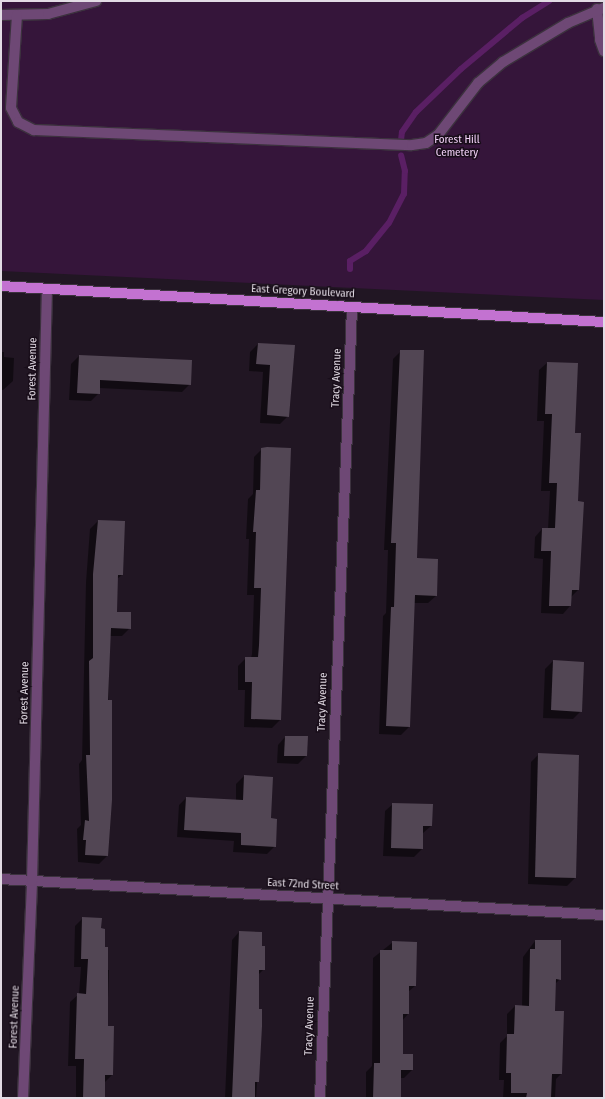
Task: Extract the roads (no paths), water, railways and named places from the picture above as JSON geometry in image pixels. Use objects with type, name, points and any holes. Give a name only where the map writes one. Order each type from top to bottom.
[{"type":"main road","name":"East Gregory Boulevard","points":[[1,286],[604,322]]},
{"type":"street","points":[[1,15],[48,14],[96,1]]},
{"type":"street","points":[[17,15],[11,108],[18,122],[34,130],[412,145],[426,143],[438,135],[478,83],[503,62],[568,23],[601,8],[600,40],[604,51]]},
{"type":"street","name":"Forest Avenue","points":[[23,1098],[32,881],[47,289]]},
{"type":"street","name":"Tracy Avenue","points":[[320,1098],[352,307]]},
{"type":"street","name":"East 72nd Street","points":[[1,879],[604,916]]},
{"type":"waterway","points":[[401,140],[402,132],[416,112],[461,69],[522,18],[549,1]]},
{"type":"waterway","points":[[350,269],[350,261],[366,251],[389,223],[404,194],[405,171],[401,155]]},
{"type":"park label","name":"Forest Hill Cemetery","points":[[457,147]]}]
